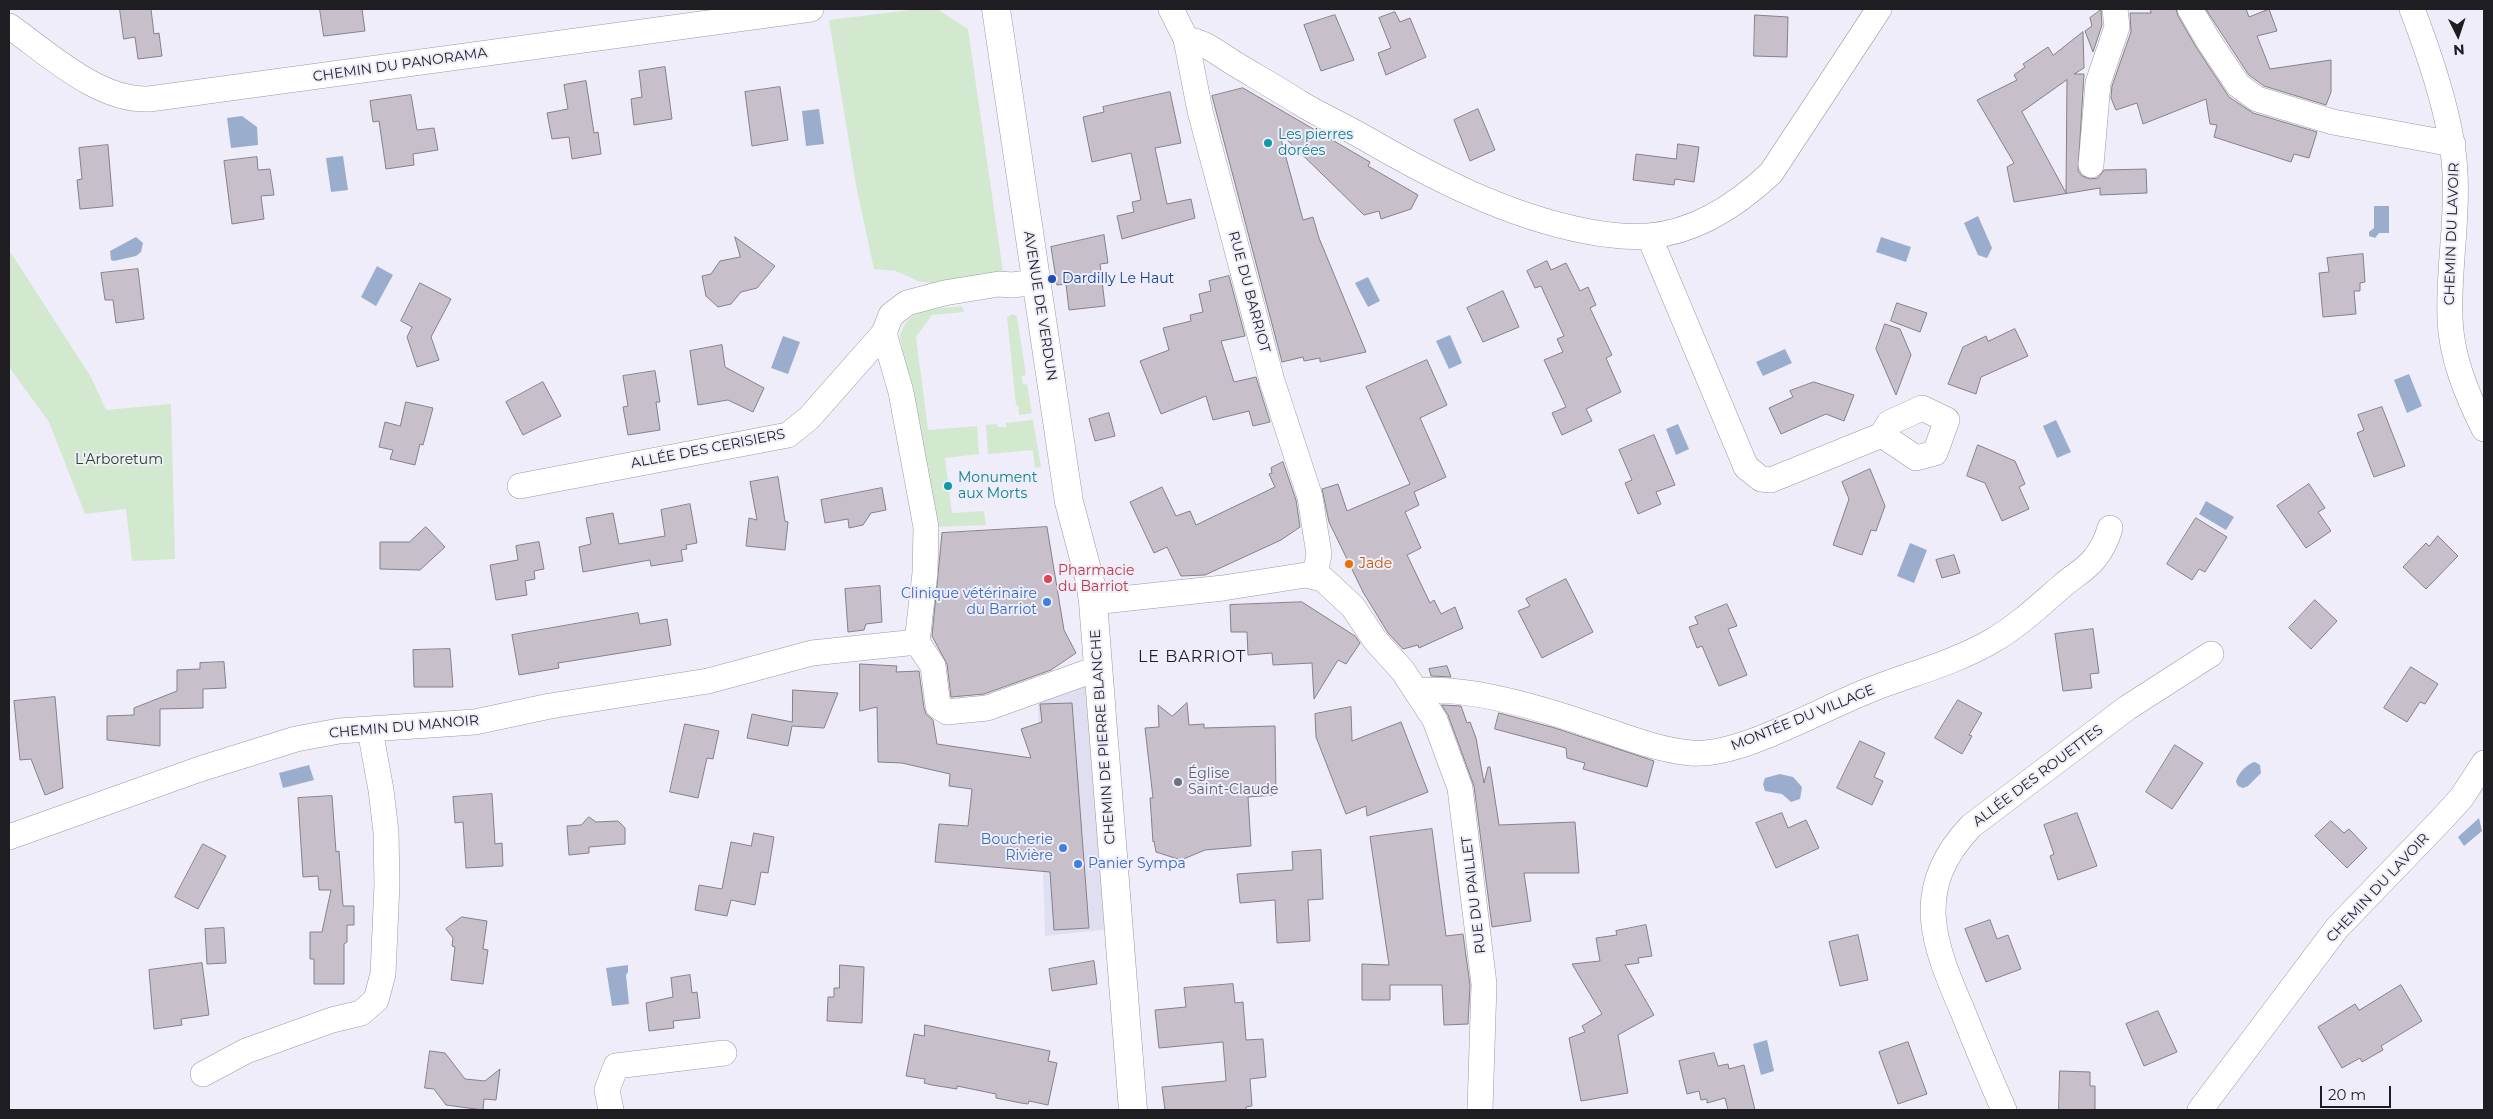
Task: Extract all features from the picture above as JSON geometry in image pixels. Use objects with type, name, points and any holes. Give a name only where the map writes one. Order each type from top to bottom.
[{"type":"street","name":"CHEMIN DU PANORAMA","points":[[9,26],[93,84],[110,93],[133,100],[149,100],[811,9]]},
{"type":"street","name":"AVENUE DE VERDUN","points":[[996,9],[1069,502],[1090,581],[1093,602]]},
{"type":"street","name":"RUE DU BARRIOT","points":[[1171,9],[1186,39],[1200,111],[1272,380],[1310,497],[1319,554],[1315,576]]},
{"type":"street","points":[[1186,39],[1210,46],[1230,61],[1305,106],[1443,181],[1512,212],[1551,224],[1590,232],[1616,236],[1648,236],[1684,228],[1720,213],[1748,193],[1770,173],[1879,9]]},
{"type":"street","points":[[2091,164],[2098,83],[2117,27],[2115,9]]},
{"type":"street","points":[[2190,9],[2208,40],[2238,84],[2257,99],[2333,122],[2452,144]]},
{"type":"street","name":"CHEMIN DU LAVOIR","points":[[2412,9],[2433,70],[2452,144],[2456,182],[2451,331],[2464,386],[2484,429]]},
{"type":"street","points":[[1648,236],[1746,467],[1761,480],[1771,480],[1882,435]]},
{"type":"street","name":"ALLÉE DES CERISIERS","points":[[520,486],[788,435],[810,418],[884,333],[891,315],[907,303],[944,293],[999,284],[1012,285],[1037,282]]},
{"type":"street","points":[[884,333],[901,392],[926,527],[925,573],[908,643],[933,666],[938,706],[947,712],[987,708],[1098,668]]},
{"type":"street","name":"MONTÉE DU VILLAGE","points":[[1417,691],[1433,688],[1510,702],[1652,746],[1693,753],[1720,750],[1747,742],[1830,709],[1868,690],[1910,676],[1992,641],[2038,609],[2094,560],[2106,540],[2110,528]]},
{"type":"street","points":[[1093,602],[1213,589],[1306,575],[1315,576]]},
{"type":"street","name":"RUE DU PAILLET","points":[[1315,576],[1323,579],[1353,607],[1375,640],[1417,691],[1435,720],[1449,753],[1462,798],[1484,984],[1480,1110]]},
{"type":"street","name":"CHEMIN DE PIERRE BLANCHE","points":[[1093,602],[1133,1110]]},
{"type":"street","name":"CHEMIN DU MANOIR","points":[[9,837],[129,793],[274,745],[339,731],[475,722],[550,706],[708,681],[812,652],[908,643]]},
{"type":"street","name":"ALLÉE DES ROUETTES","points":[[2004,1110],[1937,948],[1933,926],[1934,903],[1938,881],[1945,863],[1958,841],[1971,826],[2127,708],[2211,654]]},
{"type":"street","points":[[203,1074],[246,1051],[332,1020],[361,1013],[376,1000],[383,974],[387,876],[381,790],[370,730]]},
{"type":"street","name":"CHEMIN DU LAVOIR","points":[[2200,1110],[2337,928],[2462,797],[2484,762]]},
{"type":"street","points":[[611,1110],[607,1090],[616,1066],[724,1053]]},
{"type":"shaded area","points":[[1091,684],[1110,929],[1045,936],[1038,698]]},
{"type":"green space","points":[[919,9],[937,9],[968,29],[1003,272],[945,283],[931,283],[918,281],[896,271],[874,269],[856,185],[829,20]]},
{"type":"green space","name":"L'Arboretum","points":[[9,250],[91,377],[106,410],[171,404],[175,559],[132,561],[126,509],[85,514],[49,422],[9,367]]},
{"type":"green space","points":[[962,306],[964,312],[932,315],[916,337],[928,430],[977,426],[979,454],[945,458],[952,513],[984,511],[986,525],[936,527],[900,336],[904,326],[916,314],[933,309]]},
{"type":"green space","points":[[1013,314],[1017,317],[1026,375],[1022,376],[1023,385],[1027,384],[1032,413],[1019,415],[1018,405],[1016,405],[1007,317]]},
{"type":"green space","points":[[1033,420],[1041,467],[1035,468],[1033,450],[988,454],[986,425],[997,424],[998,427],[1006,427],[1006,423]]},
{"type":"water","points":[[819,109],[824,144],[806,146],[802,111]]},
{"type":"water","points":[[242,116],[257,127],[258,145],[231,148],[227,118]]},
{"type":"water","points":[[343,156],[348,190],[331,192],[326,158]]},
{"type":"water","points":[[2374,206],[2389,206],[2389,233],[2379,233],[2375,238],[2369,236],[2369,232],[2374,228]]},
{"type":"water","points":[[1978,216],[1992,248],[1987,258],[1978,255],[1964,223]]},
{"type":"water","points":[[136,237],[143,243],[141,252],[136,256],[111,260],[110,251]]},
{"type":"water","points":[[1881,237],[1911,247],[1906,262],[1876,252]]},
{"type":"water","points":[[377,266],[393,275],[376,306],[361,297]]},
{"type":"water","points":[[1368,277],[1380,301],[1368,307],[1355,283]]},
{"type":"water","points":[[1450,335],[1462,363],[1449,369],[1436,341]]},
{"type":"water","points":[[783,336],[800,342],[788,374],[771,368]]},
{"type":"water","points":[[1785,349],[1792,363],[1763,376],[1756,362]]},
{"type":"water","points":[[2409,374],[2422,406],[2407,413],[2394,380]]},
{"type":"water","points":[[2056,420],[2071,452],[2057,458],[2043,426]]},
{"type":"water","points":[[1678,424],[1689,449],[1676,455],[1666,429]]},
{"type":"water","points":[[2206,501],[2234,517],[2226,530],[2199,514]]},
{"type":"water","points":[[1910,543],[1927,550],[1914,583],[1897,576]]},
{"type":"water","points":[[2255,762],[2260,765],[2261,773],[2248,786],[2243,788],[2238,786],[2236,782],[2243,769]]},
{"type":"water","points":[[309,765],[314,780],[283,788],[279,773]]},
{"type":"water","points":[[1780,774],[1793,777],[1802,787],[1800,799],[1791,802],[1782,794],[1765,791],[1763,784],[1765,778]]},
{"type":"water","points":[[2479,818],[2482,831],[2464,846],[2458,837]]},
{"type":"water","points":[[628,965],[626,975],[629,1004],[612,1006],[606,968]]},
{"type":"water","points":[[1767,1040],[1774,1071],[1761,1075],[1753,1044]]},
{"type":"building","points":[[120,9],[151,9],[154,34],[159,33],[162,56],[138,59],[135,37],[124,39]]},
{"type":"building","points":[[320,9],[362,9],[365,31],[324,36]]},
{"type":"building","points":[[2150,9],[2176,9],[2196,47],[2229,97],[2253,113],[2317,132],[2309,158],[2294,154],[2291,162],[2214,137],[2217,125],[2210,124],[2206,99],[2143,124],[2137,103],[2116,110],[2111,98],[2112,86],[2131,32],[2130,13],[2151,13]]},
{"type":"building","points":[[2206,9],[2246,9],[2249,17],[2269,9],[2277,31],[2257,36],[2270,69],[2331,60],[2331,92],[2326,105],[2264,86],[2249,75]]},
{"type":"building","points":[[2101,10],[2102,25],[2093,52],[2085,31],[2092,26],[2090,18]]},
{"type":"building","points":[[1395,12],[1400,22],[1410,18],[1426,57],[1386,75],[1378,53],[1391,48],[1379,18]]},
{"type":"building","points":[[1335,15],[1354,60],[1321,71],[1304,25]]},
{"type":"building","points":[[1755,15],[1788,17],[1787,57],[1754,56]]},
{"type":"building","points":[[2083,32],[2084,68],[2074,74],[2084,74],[2078,171],[2082,176],[2090,179],[2098,178],[2104,170],[2146,169],[2147,193],[2100,195],[2100,188],[2014,202],[2007,167],[2014,163],[1977,100],[2017,80],[2014,75],[2025,67],[2023,64],[2048,47],[2053,55]],"holes":[[[2067,80],[2066,193],[2022,112]]]},
{"type":"building","points":[[665,67],[672,119],[634,125],[631,99],[642,97],[639,71]]},
{"type":"building","points":[[586,81],[594,133],[598,132],[601,154],[572,159],[569,137],[552,139],[547,113],[568,109],[564,85]]},
{"type":"building","points":[[780,87],[788,140],[752,146],[745,92]]},
{"type":"building","points":[[1243,88],[1370,162],[1368,166],[1418,195],[1411,209],[1381,219],[1379,211],[1364,215],[1279,132],[1303,220],[1313,217],[1319,238],[1366,352],[1320,362],[1320,358],[1304,361],[1303,357],[1282,362],[1212,96]]},
{"type":"building","points":[[1170,92],[1181,143],[1155,148],[1167,204],[1191,199],[1195,218],[1122,239],[1117,216],[1134,212],[1132,202],[1141,200],[1131,153],[1092,162],[1083,117],[1104,112],[1103,107]]},
{"type":"building","points":[[411,95],[417,130],[434,128],[438,150],[413,154],[414,165],[386,169],[379,121],[373,122],[370,101]]},
{"type":"building","points":[[1478,109],[1495,150],[1470,161],[1454,120]]},
{"type":"building","points":[[1678,144],[1699,147],[1694,182],[1675,179],[1674,185],[1633,180],[1636,154],[1676,159]]},
{"type":"building","points":[[108,145],[113,206],[80,209],[77,180],[82,179],[79,148]]},
{"type":"building","points":[[257,157],[258,170],[270,169],[274,195],[261,196],[264,219],[232,224],[224,161]]},
{"type":"building","points":[[1104,235],[1108,263],[1100,264],[1105,306],[1069,310],[1066,284],[1057,285],[1051,247]]},
{"type":"building","points":[[735,237],[775,266],[757,288],[741,292],[731,304],[718,307],[706,296],[702,276],[711,274],[720,261],[740,257]]},
{"type":"building","points":[[2363,254],[2365,282],[2360,283],[2360,291],[2354,291],[2356,314],[2323,317],[2319,273],[2329,272],[2327,258]]},
{"type":"building","points":[[1547,261],[1551,270],[1566,263],[1580,291],[1588,287],[1596,305],[1590,308],[1612,355],[1606,358],[1621,392],[1586,409],[1592,421],[1562,435],[1552,413],[1566,407],[1544,360],[1563,352],[1557,339],[1564,336],[1541,286],[1535,288],[1527,271]]},
{"type":"building","points":[[138,269],[144,319],[116,323],[113,300],[105,300],[101,273]]},
{"type":"building","points":[[1229,276],[1245,336],[1221,341],[1234,382],[1256,377],[1270,422],[1253,426],[1249,411],[1213,420],[1206,396],[1161,414],[1140,361],[1169,350],[1163,328],[1191,321],[1190,315],[1203,312],[1199,294],[1211,291],[1209,281]]},
{"type":"building","points":[[420,283],[451,299],[431,337],[439,360],[417,367],[407,337],[412,327],[401,321]]},
{"type":"building","points":[[1503,291],[1519,327],[1483,342],[1467,308]]},
{"type":"building","points":[[1897,303],[1927,313],[1920,332],[1891,321]]},
{"type":"building","points":[[1885,324],[1900,329],[1911,355],[1896,395],[1876,349]]},
{"type":"building","points":[[2015,329],[2028,356],[1981,377],[1976,394],[1948,384],[1963,347],[1986,336],[1988,341]]},
{"type":"building","points":[[722,345],[725,367],[764,388],[753,412],[728,400],[698,405],[690,351]]},
{"type":"building","points":[[1427,360],[1447,405],[1420,418],[1446,477],[1414,492],[1419,505],[1405,512],[1421,548],[1407,555],[1430,603],[1434,600],[1441,614],[1455,607],[1463,628],[1419,648],[1418,645],[1403,649],[1388,633],[1363,592],[1329,522],[1322,489],[1338,484],[1347,511],[1410,484],[1366,387]]},
{"type":"building","points":[[655,371],[660,402],[656,402],[660,430],[628,435],[623,407],[628,406],[623,376]]},
{"type":"building","points":[[543,382],[561,416],[523,435],[506,402]]},
{"type":"building","points":[[1814,382],[1854,395],[1844,421],[1826,414],[1781,434],[1769,408],[1793,397],[1790,391]]},
{"type":"building","points":[[406,402],[433,408],[423,445],[420,444],[415,465],[390,459],[393,450],[379,447],[385,422],[400,426]]},
{"type":"building","points":[[2382,407],[2405,466],[2374,477],[2357,433],[2364,430],[2358,415]]},
{"type":"building","points":[[1109,413],[1115,436],[1095,441],[1089,419]]},
{"type":"building","points":[[1654,435],[1675,485],[1656,492],[1661,504],[1638,514],[1625,483],[1632,480],[1619,450]]},
{"type":"building","points":[[1978,445],[2015,461],[2025,484],[2019,487],[2029,509],[2002,521],[1985,483],[1967,476]]},
{"type":"building","points":[[1283,462],[1296,500],[1300,527],[1281,540],[1205,575],[1181,576],[1167,547],[1154,553],[1130,502],[1162,487],[1176,516],[1190,511],[1196,525],[1275,487],[1269,474],[1272,473],[1271,468]]},
{"type":"building","points":[[1870,469],[1885,506],[1876,531],[1871,530],[1862,555],[1833,545],[1849,499],[1842,482]]},
{"type":"building","points":[[778,477],[785,521],[788,522],[785,550],[746,546],[749,518],[757,520],[750,482]]},
{"type":"building","points":[[2309,484],[2325,508],[2318,512],[2331,531],[2306,548],[2277,506]]},
{"type":"building","points":[[882,488],[886,510],[871,513],[863,525],[849,528],[848,519],[825,523],[821,500]]},
{"type":"building","points":[[690,504],[697,543],[686,545],[687,549],[681,550],[683,561],[651,566],[650,560],[583,572],[579,547],[591,544],[586,518],[613,513],[619,544],[665,536],[661,510]]},
{"type":"building","points":[[2196,518],[2227,537],[2205,572],[2199,569],[2192,580],[2167,564]]},
{"type":"building","points":[[426,527],[445,547],[420,570],[380,569],[380,542],[409,542]]},
{"type":"building","points":[[1047,527],[1064,630],[1076,653],[1051,670],[984,694],[951,697],[947,664],[932,636],[942,533]]},
{"type":"building","points":[[2438,536],[2458,556],[2426,589],[2403,567],[2426,543],[2429,546]]},
{"type":"building","points":[[539,542],[544,569],[534,571],[535,579],[525,581],[527,595],[496,600],[490,565],[518,560],[516,546]]},
{"type":"building","points":[[1954,555],[1960,573],[1942,578],[1936,560]]},
{"type":"building","points":[[1566,579],[1593,632],[1542,658],[1518,611],[1530,606],[1526,599]]},
{"type":"building","points":[[880,586],[882,622],[866,624],[864,630],[848,632],[845,589]]},
{"type":"building","points":[[2315,600],[2337,621],[2311,649],[2289,628]]},
{"type":"building","points":[[1302,602],[1355,636],[1360,643],[1346,664],[1338,660],[1314,699],[1312,663],[1273,665],[1272,653],[1248,655],[1247,632],[1231,632],[1230,605]]},
{"type":"building","points":[[1727,604],[1737,626],[1728,629],[1747,675],[1719,686],[1702,646],[1697,648],[1689,627],[1698,624],[1695,617]]},
{"type":"building","points":[[638,613],[640,624],[667,619],[671,645],[558,663],[559,668],[519,675],[512,635]]},
{"type":"building","points":[[2093,629],[2099,673],[2090,674],[2092,688],[2063,691],[2055,634]]},
{"type":"building","points":[[450,649],[453,687],[414,687],[413,650]]},
{"type":"building","points":[[224,662],[226,688],[203,689],[203,708],[160,709],[160,746],[107,740],[107,716],[134,715],[134,708],[177,691],[177,670],[200,669],[200,663]]},
{"type":"building","points":[[860,664],[897,666],[896,672],[919,671],[924,708],[926,714],[933,720],[937,744],[1031,758],[1021,729],[1042,722],[1040,704],[1072,703],[1089,928],[1054,930],[1050,872],[935,862],[939,824],[968,826],[972,789],[949,786],[950,774],[902,763],[878,762],[877,707],[860,711]]},
{"type":"building","points":[[1447,666],[1451,677],[1431,676],[1429,669]]},
{"type":"building","points":[[2411,667],[2438,684],[2425,704],[2420,702],[2407,722],[2384,708]]},
{"type":"building","points":[[793,690],[838,693],[824,728],[792,726],[788,746],[747,738],[752,714],[792,722]]},
{"type":"building","points":[[55,697],[63,788],[45,795],[31,759],[20,760],[14,701]]},
{"type":"building","points":[[1958,700],[1982,713],[1969,735],[1972,736],[1962,754],[1935,738]]},
{"type":"building","points":[[1187,703],[1189,725],[1204,724],[1204,728],[1275,726],[1276,795],[1248,797],[1251,846],[1205,850],[1181,860],[1156,852],[1153,842],[1150,798],[1153,798],[1145,728],[1159,727],[1158,705],[1172,716]]},
{"type":"building","points":[[1442,705],[1461,706],[1467,723],[1470,722],[1476,738],[1484,783],[1488,767],[1490,767],[1499,825],[1575,822],[1579,873],[1524,873],[1531,921],[1492,927],[1474,786],[1448,715]]},
{"type":"building","points":[[1351,707],[1352,741],[1401,722],[1428,792],[1367,816],[1366,806],[1346,814],[1316,737],[1315,714]]},
{"type":"building","points":[[1499,713],[1555,728],[1654,761],[1647,787],[1583,769],[1585,763],[1567,758],[1566,748],[1495,729]]},
{"type":"building","points":[[685,724],[719,731],[713,759],[707,758],[698,798],[670,792]]},
{"type":"building","points":[[1860,741],[1885,753],[1874,777],[1883,781],[1872,805],[1837,788]]},
{"type":"building","points":[[2175,745],[2203,763],[2172,809],[2146,792]]},
{"type":"building","points":[[492,794],[495,844],[502,843],[503,866],[466,868],[463,822],[455,823],[453,797]]},
{"type":"building","points":[[332,796],[336,852],[339,851],[343,906],[354,906],[354,925],[347,925],[347,942],[344,944],[344,984],[314,984],[314,959],[310,959],[310,932],[322,932],[331,890],[319,890],[318,876],[303,877],[298,798]]},
{"type":"building","points":[[1782,813],[1788,828],[1806,820],[1819,848],[1776,868],[1756,823]]},
{"type":"building","points":[[2077,813],[2097,866],[2058,880],[2050,856],[2054,854],[2044,825]]},
{"type":"building","points":[[589,817],[596,822],[618,821],[625,828],[625,844],[589,847],[589,853],[569,855],[567,826],[581,825]]},
{"type":"building","points":[[2331,821],[2344,833],[2349,829],[2367,848],[2347,868],[2315,836]]},
{"type":"building","points":[[1432,829],[1446,936],[1463,934],[1470,985],[1468,1024],[1444,1025],[1442,985],[1390,985],[1390,1000],[1362,1000],[1362,964],[1389,965],[1370,837]]},
{"type":"building","points":[[754,833],[774,837],[768,873],[761,872],[755,905],[731,900],[727,916],[695,910],[699,885],[722,889],[731,842],[751,846]]},
{"type":"building","points":[[203,844],[226,856],[198,909],[175,897]]},
{"type":"building","points":[[1321,850],[1323,899],[1308,900],[1310,941],[1277,943],[1275,900],[1240,903],[1237,874],[1293,870],[1292,852]]},
{"type":"building","points":[[462,917],[487,921],[483,949],[488,950],[483,984],[451,980],[455,947],[452,946],[453,938],[446,929]]},
{"type":"building","points":[[1990,920],[1997,939],[2008,935],[2021,969],[1986,982],[1965,929]]},
{"type":"building","points":[[1646,925],[1652,956],[1638,958],[1639,963],[1625,965],[1654,1015],[1618,1035],[1628,1093],[1581,1101],[1569,1038],[1585,1032],[1582,1026],[1602,1014],[1572,964],[1600,961],[1596,938],[1617,935],[1616,931]]},
{"type":"building","points":[[224,928],[226,963],[207,964],[205,929]]},
{"type":"building","points":[[1858,935],[1868,980],[1840,986],[1829,942]]},
{"type":"building","points":[[1094,961],[1097,984],[1052,991],[1049,969]]},
{"type":"building","points":[[202,963],[209,1015],[181,1019],[182,1025],[154,1029],[149,970]]},
{"type":"building","points":[[840,965],[864,967],[862,1023],[827,1021],[828,997],[834,997],[834,988],[839,988]]},
{"type":"building","points":[[690,975],[692,993],[697,992],[700,1018],[673,1021],[674,1028],[649,1031],[646,1003],[673,997],[671,978]]},
{"type":"building","points":[[1233,984],[1235,1003],[1243,1002],[1246,1040],[1263,1039],[1266,1077],[1250,1079],[1252,1106],[1246,1107],[1246,1110],[1165,1110],[1162,1087],[1226,1081],[1223,1042],[1159,1048],[1155,1010],[1186,1007],[1184,988]]},
{"type":"building","points":[[2401,985],[2422,1021],[2381,1046],[2383,1050],[2362,1062],[2360,1058],[2342,1068],[2318,1027],[2355,1004],[2359,1010]]},
{"type":"building","points":[[2158,1011],[2177,1052],[2144,1066],[2126,1024]]},
{"type":"building","points":[[925,1025],[1050,1051],[1048,1061],[1057,1063],[1048,1105],[1029,1101],[1028,1104],[996,1098],[996,1094],[957,1086],[957,1089],[932,1085],[924,1083],[925,1079],[906,1076],[914,1034],[924,1036]]},
{"type":"building","points":[[1908,1042],[1927,1094],[1898,1104],[1879,1052]]},
{"type":"building","points":[[430,1051],[445,1053],[465,1079],[485,1081],[500,1069],[496,1100],[484,1099],[483,1110],[446,1105],[434,1089],[425,1088]]},
{"type":"building","points":[[1714,1053],[1718,1066],[1728,1064],[1729,1069],[1744,1065],[1755,1110],[1728,1110],[1725,1098],[1707,1103],[1707,1099],[1701,1100],[1699,1091],[1687,1094],[1679,1061]]},
{"type":"building","points":[[2060,1071],[2090,1072],[2090,1086],[2095,1086],[2095,1110],[2059,1110]]},
{"type":"place","name":"Les pierres dorées","points":[[1268,143]]},
{"type":"place","name":"Dardilly Le Haut","points":[[1052,279]]},
{"type":"place","name":"Monument aux Morts","points":[[948,486]]},
{"type":"place","name":"Jade","points":[[1349,564]]},
{"type":"place","name":"Pharmacie du Barriot","points":[[1048,579]]},
{"type":"place","name":"Clinique vétérinaire du Barriot","points":[[1047,602]]},
{"type":"place","name":"Église Saint-Claude","points":[[1178,782]]},
{"type":"place","name":"Boucherie Rivière","points":[[1063,848]]},
{"type":"place","name":"Panier Sympa","points":[[1078,864]]},
{"type":"district","name":"LE BARRIOT","points":[[1192,657]]}]
